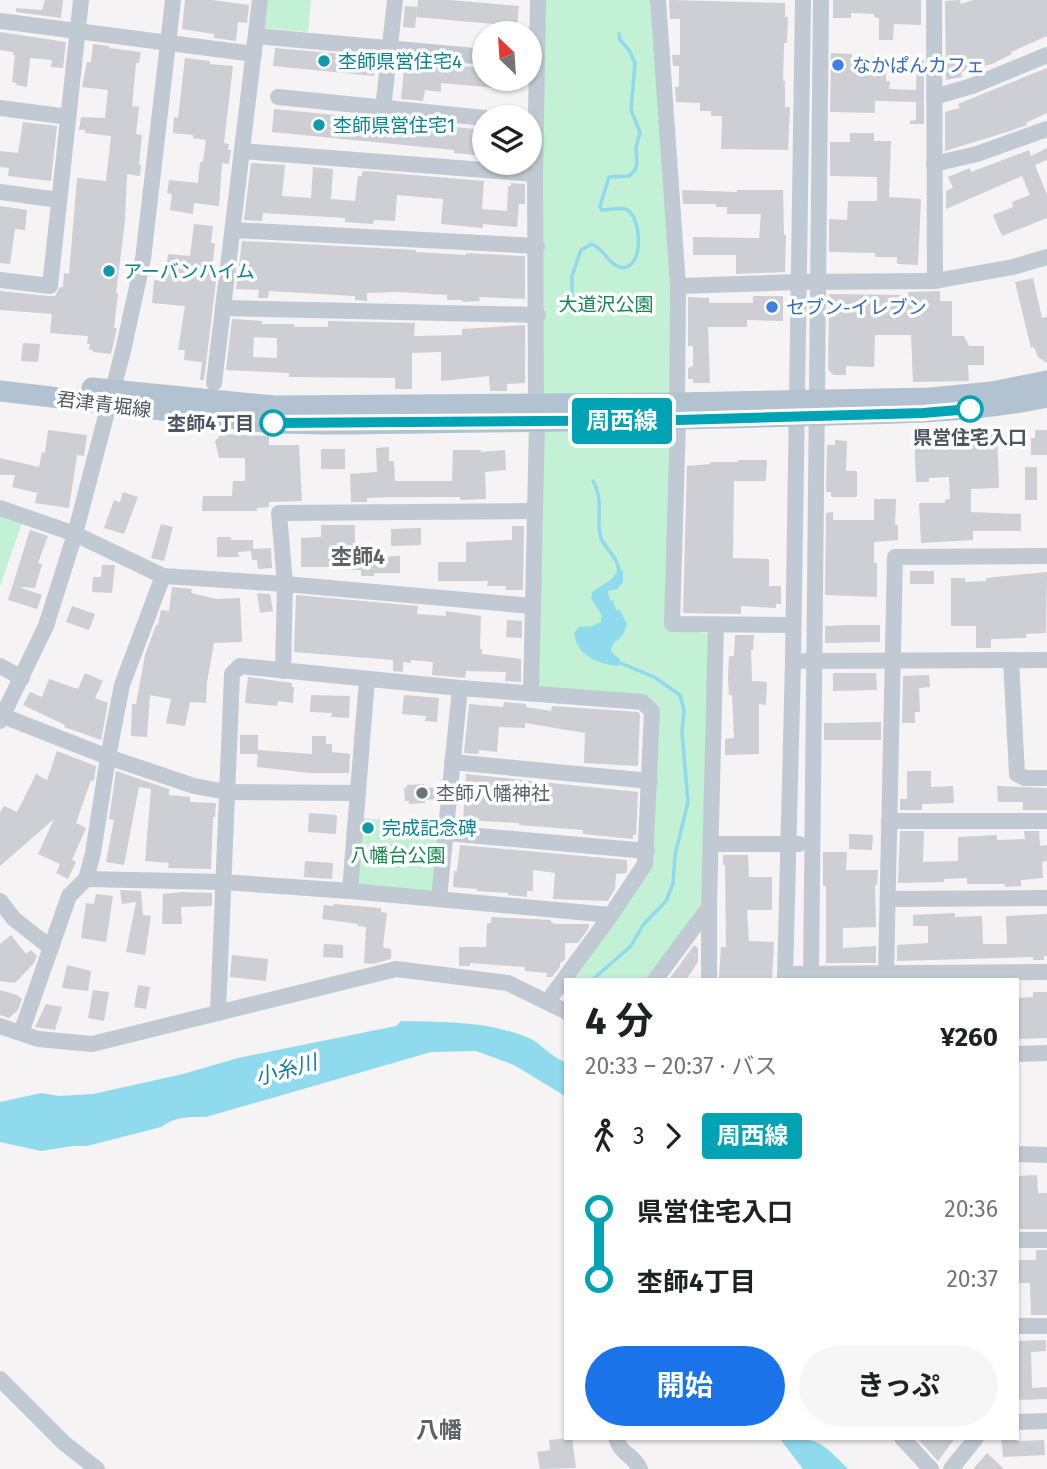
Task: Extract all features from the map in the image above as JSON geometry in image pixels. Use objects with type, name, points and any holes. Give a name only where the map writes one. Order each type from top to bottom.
[{"type":"main road","name":"君津青堀線","points":[[0,377],[110,398],[272,423],[537,412],[806,408],[931,398],[1047,381]]},
{"type":"main road","name":"君津青堀線","points":[[0,391],[110,398]]},
{"type":"main road","name":"君津青堀線","points":[[806,408],[923,413],[993,407],[1047,397]]},
{"type":"street","points":[[0,279],[50,286],[81,0]]},
{"type":"street","points":[[173,0],[143,259],[110,398],[75,534],[46,626],[1,718],[194,786],[227,792],[358,793]]},
{"type":"street","points":[[214,383],[260,0]]},
{"type":"street","points":[[383,109],[395,0]]},
{"type":"street","points":[[534,105],[538,0]]},
{"type":"street","points":[[657,0],[678,286],[672,624],[793,625]]},
{"type":"street","points":[[803,0],[799,282],[806,408],[813,661],[811,977]]},
{"type":"street","points":[[821,0],[817,282],[806,408],[793,625],[785,977],[887,974],[992,976],[1047,972]]},
{"type":"street","points":[[934,0],[934,281]]},
{"type":"street","points":[[0,21],[254,54]]},
{"type":"street","points":[[256,36],[472,56]]},
{"type":"street","points":[[934,97],[972,86],[1047,55]]},
{"type":"street","points":[[278,97],[472,117]]},
{"type":"street","points":[[0,108],[68,117]]},
{"type":"street","points":[[934,164],[977,154],[1047,128]]},
{"type":"street","points":[[242,151],[472,169]]},
{"type":"street","points":[[531,693],[537,412],[535,175]]},
{"type":"street","points":[[0,192],[59,200]]},
{"type":"street","points":[[233,230],[537,246]]},
{"type":"street","points":[[678,286],[934,281],[1013,267],[1047,257]]},
{"type":"street","points":[[223,308],[537,315]]},
{"type":"street","points":[[0,508],[75,534],[163,576],[532,606]]},
{"type":"street","points":[[283,671],[285,584],[279,513],[534,511]]},
{"type":"street","points":[[887,974],[895,557],[1047,556]]},
{"type":"street","points":[[21,1033],[69,896],[86,879],[93,853],[122,685],[163,576]]},
{"type":"street","points":[[709,978],[716,625]]},
{"type":"street","points":[[1011,660],[1017,774],[1025,778],[1047,778]]},
{"type":"street","points":[[793,661],[1047,660]]},
{"type":"street","points":[[0,666],[22,678]]},
{"type":"street","points":[[218,1013],[232,674],[240,667],[642,702],[652,712],[646,864],[565,978]]},
{"type":"street","points":[[350,891],[367,679]]},
{"type":"street","points":[[439,899],[460,688]]},
{"type":"street","points":[[453,762],[650,781]]},
{"type":"street","points":[[889,821],[1047,821]]},
{"type":"street","points":[[446,832],[648,851]]},
{"type":"street","points":[[711,844],[811,844]]},
{"type":"street","points":[[86,879],[223,881],[611,915]]},
{"type":"street","points":[[888,899],[1047,898]]},
{"type":"street","points":[[0,901],[14,919],[51,948]]},
{"type":"street","points":[[656,978],[709,907]]},
{"type":"street","points":[[0,1026],[38,1039],[92,1044],[397,969],[508,984],[564,1010]]},
{"type":"street","points":[[548,1001],[564,979]]},
{"type":"street","points":[[1019,1054],[1047,1053]]},
{"type":"street","points":[[1019,1154],[1047,1155]]},
{"type":"street","points":[[1019,1240],[1047,1240]]},
{"type":"street","points":[[1019,1326],[1047,1326]]},
{"type":"street","points":[[0,1378],[64,1443],[97,1469]]},
{"type":"street","points":[[1019,1422],[1047,1421]]},
{"type":"street","points":[[617,1440],[620,1449],[633,1458],[640,1469]]},
{"type":"street","points":[[904,1440],[931,1469]]},
{"type":"street","points":[[951,1469],[974,1440]]},
{"type":"green space","points":[[267,0],[311,0],[308,32],[264,28]]},
{"type":"green space","name":"大道沢公園","points":[[541,0],[653,0],[674,286],[666,626],[710,634],[702,902],[648,978],[572,978],[650,865],[655,706],[541,689],[537,682]]},
{"type":"green space","points":[[0,512],[22,523],[0,586]]},
{"type":"green space","name":"八幡台公園","points":[[362,818],[441,825],[435,889],[431,892],[360,885],[356,881]]},
{"type":"water","points":[[618,570],[623,570],[623,583],[618,589],[608,591],[610,601],[613,600],[616,610],[620,610],[627,625],[611,652],[620,659],[619,666],[596,661],[584,653],[579,648],[574,633],[579,627],[601,622],[601,614],[591,598],[592,592],[612,579]]},
{"type":"water","name":"小糸川","points":[[401,1021],[450,1022],[498,1028],[529,1038],[564,1062],[564,1095],[514,1065],[476,1051],[431,1052],[206,1117],[177,1119],[161,1127],[87,1146],[41,1151],[0,1142],[0,1102],[41,1093],[59,1096],[93,1094],[183,1074],[238,1058],[396,1026]]},
{"type":"water","points":[[781,1440],[807,1440],[818,1443],[848,1469],[803,1469]]},
{"type":"building","points":[[45,0],[63,0],[61,18],[16,12],[16,8],[42,10]]},
{"type":"building","points":[[185,0],[212,0],[249,5],[247,23],[238,22],[236,41],[182,29]]},
{"type":"building","points":[[418,0],[519,6],[518,21],[472,22],[416,17]]},
{"type":"building","points":[[669,0],[785,3],[785,17],[788,17],[783,81],[785,107],[790,107],[788,150],[721,149],[722,116],[711,116],[711,111],[700,111],[700,103],[676,102],[675,87],[679,87],[679,66],[673,66],[672,55],[680,55],[680,19],[670,19]]},
{"type":"building","points":[[833,0],[921,0],[921,25],[894,24],[893,40],[879,40],[879,18],[874,17],[874,14],[851,13],[851,18],[833,18]]},
{"type":"building","points":[[960,0],[961,4],[973,0],[1047,0],[1047,36],[992,64],[961,72],[962,77],[946,80],[945,1]]},
{"type":"building","points":[[405,6],[417,7],[415,28],[403,27]]},
{"type":"building","points":[[0,32],[66,42],[63,68],[51,67],[52,60],[30,58],[27,87],[16,85],[17,83],[12,82],[15,55],[13,52],[0,50]]},
{"type":"building","points":[[93,44],[141,52],[139,63],[136,63],[132,106],[139,107],[136,134],[142,135],[140,176],[127,174],[125,221],[116,293],[114,328],[117,328],[111,354],[89,350],[88,336],[50,333],[52,314],[0,310],[0,291],[55,296],[60,287],[63,287],[64,273],[69,274],[77,178],[106,181],[111,136],[79,130],[81,117],[105,118],[108,90],[82,87],[87,62],[91,62]]},
{"type":"building","name":"杢師県営住宅4","points":[[275,48],[375,57],[374,76],[273,66]]},
{"type":"building","points":[[831,53],[852,54],[852,60],[858,66],[876,66],[876,72],[886,73],[886,81],[890,81],[889,89],[916,90],[917,60],[924,60],[924,124],[910,124],[910,121],[916,120],[916,102],[875,101],[875,113],[830,112]]},
{"type":"building","points":[[185,58],[233,66],[224,143],[229,144],[228,150],[231,150],[229,164],[222,163],[219,206],[194,203],[193,214],[170,210],[172,194],[167,193],[169,180],[198,183],[206,140],[193,138],[193,135],[173,133],[174,117],[178,118]]},
{"type":"building","points":[[405,60],[472,67],[472,86],[441,83],[441,92],[425,90],[423,101],[401,99]]},
{"type":"building","points":[[1047,68],[1047,113],[1026,123],[1027,125],[945,151],[945,112],[960,108],[958,104]]},
{"type":"building","points":[[274,109],[472,129],[472,155],[454,153],[454,150],[272,132]]},
{"type":"building","points":[[23,122],[57,126],[51,181],[8,176],[9,168],[0,167],[0,151],[18,153]]},
{"type":"building","points":[[850,133],[874,133],[874,141],[891,141],[889,197],[921,199],[918,265],[897,264],[897,257],[875,257],[875,253],[829,252],[829,219],[847,220],[848,201],[877,201],[877,177],[830,176],[830,142],[850,142]]},
{"type":"building","points":[[1047,148],[1047,160],[1035,165],[1047,195],[1047,218],[1002,236],[993,215],[1013,207],[1012,202],[1030,195],[1022,176],[946,209],[946,191],[953,188],[948,177],[970,168],[971,172],[1029,150],[1031,156]]},
{"type":"building","points":[[251,163],[285,165],[282,196],[311,198],[313,167],[333,169],[331,199],[355,201],[358,176],[362,176],[362,172],[366,171],[484,181],[482,209],[507,211],[508,186],[511,186],[511,183],[525,184],[525,204],[519,204],[517,227],[483,224],[483,228],[441,224],[443,199],[397,195],[395,221],[374,220],[373,224],[345,222],[345,218],[263,213],[262,221],[244,220]]},
{"type":"building","points":[[682,190],[783,190],[785,272],[736,274],[736,255],[693,255],[693,237],[759,238],[761,214],[727,214],[727,207],[716,207],[716,204],[683,204]]},
{"type":"building","points":[[0,206],[27,210],[25,230],[15,229],[10,264],[0,263]]},
{"type":"building","points":[[194,224],[213,226],[211,243],[215,243],[212,272],[217,273],[204,380],[200,380],[202,362],[184,360],[185,350],[178,350],[185,306],[152,303],[154,280],[164,281],[168,254],[190,256]]},
{"type":"building","points":[[242,241],[466,255],[525,256],[525,299],[479,297],[480,301],[463,302],[447,300],[447,295],[397,292],[367,293],[367,301],[355,300],[355,296],[269,291],[268,298],[258,298],[259,290],[236,289]]},
{"type":"building","points":[[1033,278],[1042,318],[1047,317],[1047,363],[1038,357],[1034,347],[1031,348],[1015,282]]},
{"type":"building","points":[[940,291],[940,301],[952,301],[952,336],[964,336],[969,346],[984,346],[984,365],[968,365],[969,381],[913,382],[911,335],[875,335],[874,367],[846,366],[846,375],[833,375],[828,369],[829,294],[908,295],[908,292]]},
{"type":"building","points":[[753,296],[783,296],[783,321],[747,320],[747,327],[708,327],[710,383],[693,383],[693,379],[688,379],[688,368],[693,366],[693,346],[688,346],[688,297],[709,298],[709,303],[753,303]]},
{"type":"building","points":[[232,319],[262,321],[262,324],[294,324],[294,327],[328,327],[328,321],[415,323],[414,336],[462,335],[462,329],[525,325],[525,383],[507,384],[507,391],[490,391],[489,376],[441,381],[441,352],[412,353],[412,389],[395,389],[395,378],[289,377],[289,373],[226,370]],"holes":[[[254,337],[277,338],[277,358],[253,357]]]},
{"type":"building","points":[[23,343],[40,344],[38,362],[21,361]]},
{"type":"building","points":[[997,429],[999,488],[971,489],[971,512],[1021,514],[1021,531],[973,531],[973,540],[921,543],[919,503],[945,503],[945,500],[950,499],[949,477],[916,482],[914,433],[960,433]]},
{"type":"building","points":[[48,430],[87,435],[84,456],[77,455],[69,508],[35,503],[37,493],[12,487],[15,475],[0,475],[0,458],[39,467],[42,452],[45,453]]},
{"type":"building","points":[[1035,430],[1047,430],[1047,455],[1031,455],[1031,438],[1035,438]]},
{"type":"building","points":[[221,434],[269,436],[269,445],[299,445],[302,501],[269,502],[269,507],[257,508],[257,511],[202,511],[203,496],[232,496],[233,481],[245,481],[245,458],[219,458],[215,441]]},
{"type":"building","points":[[835,440],[847,441],[846,471],[857,471],[857,497],[831,497],[831,492],[826,492],[827,445],[835,445]]},
{"type":"building","points":[[389,447],[389,461],[394,461],[395,481],[452,481],[453,450],[505,450],[506,470],[485,472],[486,499],[393,497],[351,502],[350,474],[377,472],[376,448]]},
{"type":"building","points":[[321,449],[345,449],[345,469],[321,469]]},
{"type":"building","points":[[738,460],[767,460],[766,481],[734,481],[733,558],[769,559],[769,586],[781,586],[781,604],[776,604],[776,608],[741,606],[741,614],[683,613],[687,466]]},
{"type":"building","points":[[1025,467],[1037,467],[1037,500],[1025,500]]},
{"type":"building","points":[[123,492],[138,497],[124,534],[104,528],[114,500],[120,502]]},
{"type":"building","points":[[874,499],[896,499],[895,525],[898,525],[898,540],[874,542],[877,597],[825,595],[826,513],[833,512],[833,520],[874,520]]},
{"type":"building","points":[[161,524],[173,527],[164,561],[151,558]]},
{"type":"building","points":[[321,525],[355,525],[355,558],[400,556],[400,573],[361,576],[361,570],[344,570],[344,567],[301,567],[301,538],[321,537]]},
{"type":"building","points":[[512,526],[524,526],[523,590],[487,586],[488,581],[438,581],[438,562],[466,562],[466,542],[512,540]]},
{"type":"building","points":[[421,528],[421,545],[391,546],[391,529]]},
{"type":"building","points":[[30,530],[48,536],[38,563],[42,564],[35,588],[19,587],[42,595],[37,609],[8,600]]},
{"type":"building","points":[[217,537],[253,540],[253,549],[271,548],[272,568],[258,569],[257,560],[252,560],[251,551],[238,552],[239,557],[217,557]]},
{"type":"building","points":[[102,565],[115,565],[112,593],[92,592],[93,577],[101,577]]},
{"type":"building","points":[[910,571],[934,571],[934,584],[910,584]]},
{"type":"building","points":[[1047,572],[1046,633],[1026,634],[1026,638],[991,639],[991,648],[976,648],[976,626],[951,626],[951,578],[965,578],[965,582],[986,581],[986,578]]},
{"type":"building","points":[[172,587],[192,589],[191,593],[216,599],[240,598],[242,642],[214,643],[206,703],[190,702],[185,726],[166,723],[171,699],[150,695],[147,737],[131,736],[132,704],[136,704],[145,655],[158,625],[161,610],[169,611]]},
{"type":"building","points":[[257,593],[270,594],[273,611],[260,613]]},
{"type":"building","points":[[296,595],[418,606],[417,614],[446,616],[446,611],[481,616],[482,654],[521,659],[521,682],[505,681],[506,672],[466,671],[465,678],[432,675],[433,662],[403,662],[403,672],[393,671],[393,660],[294,652]]},
{"type":"building","points":[[72,606],[95,614],[89,630],[66,622]]},
{"type":"building","points":[[507,620],[522,621],[522,638],[506,637]]},
{"type":"building","points":[[880,625],[880,642],[825,643],[825,626]]},
{"type":"building","points":[[735,635],[754,635],[751,650],[752,681],[767,682],[766,705],[759,704],[759,754],[725,755],[725,739],[734,738],[732,695],[729,695],[728,678],[729,656],[734,656]]},
{"type":"building","points":[[85,673],[103,681],[95,698],[108,703],[101,740],[64,727],[65,725],[23,705],[30,692],[42,697],[49,679],[78,689]]},
{"type":"building","points":[[833,673],[876,673],[877,690],[833,691]]},
{"type":"building","points":[[929,675],[930,687],[919,688],[920,712],[915,712],[915,723],[902,723],[903,676]]},
{"type":"building","points":[[248,677],[292,683],[293,703],[278,701],[277,706],[245,703]]},
{"type":"building","points":[[311,695],[350,696],[349,718],[331,717],[332,713],[310,712]]},
{"type":"building","points":[[404,695],[439,698],[437,722],[425,721],[426,716],[402,714]]},
{"type":"building","points":[[504,702],[526,704],[526,707],[551,711],[552,706],[638,712],[638,766],[584,763],[585,733],[525,723],[525,728],[499,727],[497,752],[479,750],[478,754],[464,753],[469,704],[503,707]]},
{"type":"building","points":[[881,722],[881,740],[824,740],[824,723]]},
{"type":"building","points":[[240,735],[258,735],[258,754],[240,754]]},
{"type":"building","points":[[312,736],[326,736],[326,744],[332,744],[332,752],[350,754],[349,773],[310,773],[257,767],[258,750],[312,754]]},
{"type":"building","points":[[57,751],[96,766],[94,781],[91,780],[76,823],[86,828],[72,860],[76,862],[68,879],[56,873],[60,864],[38,854],[54,819],[0,866],[0,812],[4,806],[17,812],[36,774],[47,780]]},
{"type":"building","points":[[116,771],[169,789],[169,795],[190,797],[190,802],[216,803],[211,869],[168,868],[169,863],[145,861],[151,789],[139,787],[124,865],[106,862],[114,820],[109,819]]},
{"type":"building","points":[[907,771],[931,771],[931,787],[953,786],[954,803],[922,804],[922,810],[900,810],[900,799],[907,799]]},
{"type":"building","points":[[466,774],[638,792],[636,835],[633,835],[633,839],[583,834],[583,830],[463,820]]},
{"type":"building","name":"杢師八幡神社","points":[[424,784],[424,788],[438,787],[438,799],[409,804],[409,801],[405,801],[404,788],[407,785]]},
{"type":"building","points":[[997,786],[1047,788],[1047,810],[1023,810],[1023,802],[998,802]]},
{"type":"building","points":[[309,813],[337,815],[336,834],[308,832]]},
{"type":"building","points":[[900,831],[924,831],[923,862],[958,861],[958,837],[997,835],[997,840],[1025,839],[1024,831],[1039,831],[1040,846],[1047,845],[1047,861],[1042,862],[1043,878],[1021,880],[1021,886],[1005,887],[1005,884],[967,884],[967,878],[944,879],[944,882],[898,883]]},
{"type":"building","points":[[849,834],[873,835],[872,850],[849,849]]},
{"type":"building","points":[[460,845],[627,860],[627,873],[616,874],[615,889],[608,901],[553,899],[555,873],[533,870],[533,891],[527,891],[527,897],[453,887]]},
{"type":"building","points":[[823,852],[847,852],[846,870],[878,870],[875,885],[876,927],[843,928],[843,948],[876,946],[876,963],[826,963]]},
{"type":"building","points":[[723,855],[748,855],[749,877],[772,877],[772,910],[747,910],[749,941],[774,942],[772,978],[719,978],[721,947],[726,947]]},
{"type":"building","points":[[305,861],[333,863],[332,879],[304,877]]},
{"type":"building","points":[[120,890],[141,891],[143,915],[151,916],[145,955],[126,952],[136,902],[122,904]]},
{"type":"building","points":[[212,893],[212,906],[181,907],[182,924],[162,924],[163,894]]},
{"type":"building","points":[[96,894],[113,896],[106,942],[81,938],[86,903],[94,904]]},
{"type":"building","points":[[324,905],[381,908],[381,912],[387,913],[383,946],[391,949],[391,959],[373,964],[364,963],[366,927],[322,919]]},
{"type":"building","points":[[955,913],[955,917],[982,916],[983,944],[1007,944],[1006,916],[1047,914],[1047,956],[1044,956],[1044,960],[1033,960],[1033,957],[897,961],[897,945],[928,943],[928,926],[913,926],[913,915]]},
{"type":"building","points":[[491,917],[551,920],[556,924],[589,924],[589,928],[578,943],[565,943],[565,960],[560,963],[552,977],[546,977],[547,973],[525,971],[525,967],[470,963],[470,966],[459,966],[459,947],[486,947],[487,923],[491,923]]},
{"type":"building","points":[[11,935],[26,954],[31,950],[37,956],[15,983],[0,981],[0,944]]},
{"type":"building","points":[[324,944],[343,945],[343,958],[323,957]]},
{"type":"building","points":[[694,945],[698,948],[698,962],[687,978],[670,978]]},
{"type":"building","points":[[232,955],[268,959],[266,981],[230,977]]},
{"type":"building","points":[[67,965],[91,971],[88,991],[62,988]]},
{"type":"building","points":[[138,985],[150,987],[146,1009],[134,1007]]},
{"type":"building","points":[[0,990],[22,999],[18,1010],[9,1018],[0,1015]]},
{"type":"building","points":[[93,990],[109,992],[104,1021],[88,1018]]},
{"type":"building","points":[[1033,992],[1047,992],[1047,1038],[1019,1039],[1019,998],[1033,997]]},
{"type":"building","points":[[46,1004],[62,1007],[55,1030],[35,1027]]},
{"type":"building","points":[[1037,1175],[1038,1193],[1047,1193],[1047,1229],[1019,1229],[1019,1176]]},
{"type":"building","points":[[1036,1250],[1047,1250],[1047,1315],[1031,1315],[1030,1283],[1019,1283],[1019,1260],[1036,1260]]},
{"type":"building","points":[[1046,1340],[1046,1351],[1031,1352],[1032,1388],[1047,1387],[1047,1399],[1019,1400],[1019,1341]]},
{"type":"building","points":[[549,1440],[572,1440],[576,1468],[540,1469],[537,1452],[550,1450]]},
{"type":"building","points":[[919,1440],[954,1440],[938,1461]]},
{"type":"building","points":[[1001,1440],[1044,1440],[1045,1455],[1003,1457]]},
{"type":"building","points":[[987,1453],[1004,1469],[973,1469]]},
{"type":"waterway","points":[[572,296],[572,276],[581,250],[592,244],[614,264],[623,268],[632,263],[638,250],[638,233],[630,212],[623,208],[602,210],[600,206],[609,177],[629,176],[637,163],[636,148],[640,132],[631,110],[635,63],[619,34]]},
{"type":"waterway","points":[[593,481],[599,504],[599,532],[617,563],[619,573]]},
{"type":"waterway","points":[[594,978],[631,946],[643,925],[666,901],[673,884],[675,855],[688,802],[682,732],[684,710],[680,695],[654,677],[618,662]]},
{"type":"bus line","name":"周西線","points":[[273,423],[678,420],[923,413],[970,409]]},
{"type":"place","name":"杢師県営住宅4","points":[[324,61]]},
{"type":"place","name":"なかぱんカフェ","points":[[838,65]]},
{"type":"place","name":"杢師県営住宅1","points":[[319,125]]},
{"type":"place","name":"アーバンハイム","points":[[109,271]]},
{"type":"place","name":"セブン-イレブン","points":[[772,307]]},
{"type":"place","name":"県営住宅入口","points":[[970,409]]},
{"type":"place","name":"杢師4丁目","points":[[273,423]]},
{"type":"place","name":"杢師八幡神社","points":[[422,793]]},
{"type":"place","name":"完成記念碑","points":[[368,828]]},
{"type":"district","name":"杢師4","points":[[358,557]]},
{"type":"district","name":"八幡","points":[[439,1430]]}]
